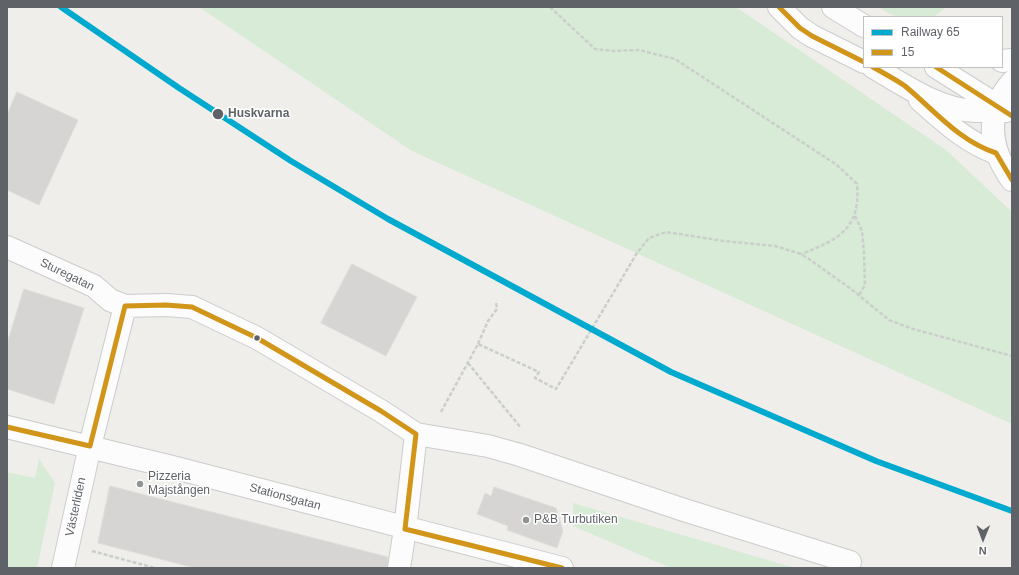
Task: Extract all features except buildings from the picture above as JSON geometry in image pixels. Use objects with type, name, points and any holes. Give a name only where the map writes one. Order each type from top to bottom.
[{"type":"street","points":[[780,7],[800,28],[812,36],[863,62]]},
{"type":"street","points":[[833,7],[863,25]]},
{"type":"street","points":[[875,68],[932,100],[965,110],[977,111],[1007,109]]},
{"type":"street","points":[[938,68],[1007,109]]},
{"type":"street","points":[[1012,82],[1006,89],[1007,109],[992,132],[996,153],[1012,180]]},
{"type":"street","points":[[903,85],[962,136],[981,148],[996,153]]},
{"type":"street","name":"Sturegatan","points":[[7,247],[94,286],[110,300],[125,306]]},
{"type":"street","points":[[125,306],[166,305],[192,307],[257,338],[381,411],[416,434],[488,446],[520,455],[681,509],[850,562]]},
{"type":"street","name":"Västerliden","points":[[63,568],[90,446],[125,306]]},
{"type":"street","name":"Stationsgatan","points":[[7,427],[90,446],[405,529],[562,568]]},
{"type":"street","points":[[399,568],[416,434]]},
{"type":"path","points":[[550,7],[595,49],[613,51],[639,50],[674,59],[837,165],[857,184],[858,199],[855,216],[842,234],[826,245],[801,254]]},
{"type":"path","points":[[855,216],[862,231],[864,254],[865,285],[859,295]]},
{"type":"path","points":[[478,344],[539,372],[535,378],[556,389],[637,253],[649,238],[666,232],[724,241],[775,246],[801,254],[859,295],[889,320],[913,329],[1012,356]]},
{"type":"path","points":[[416,434],[437,418],[478,344],[488,321],[497,309],[496,301]]},
{"type":"path","points":[[468,363],[524,432]]},
{"type":"path","points":[[89,551],[155,568]]},
{"type":"green space","points":[[199,7],[736,7],[946,150],[1012,212],[1012,424],[412,151]]},
{"type":"green space","points":[[878,7],[947,7],[934,16],[897,16]]},
{"type":"green space","points":[[39,459],[55,483],[37,568],[7,568],[7,472],[35,478]]},
{"type":"green space","points":[[573,503],[795,568],[671,568],[573,526]]},
{"type":"rail line","name":"65","points":[[61,7],[179,88],[291,161],[388,219],[671,372],[876,461],[1012,511]]},
{"type":"transit line","name":"15","points":[[779,7],[800,28],[812,36],[863,62]]},
{"type":"transit line","name":"15","points":[[875,68],[905,86],[948,124],[970,141],[996,153],[1012,180]]},
{"type":"transit line","name":"15","points":[[938,68],[1012,116]]},
{"type":"transit line","name":"15","points":[[90,446],[125,306],[166,305],[192,307],[257,338],[381,411],[416,434],[405,529]]},
{"type":"transit line","name":"15","points":[[7,427],[90,446]]},
{"type":"transit line","name":"15","points":[[405,529],[562,568]]},
{"type":"place","name":"Huskvarna","points":[[218,114]]},
{"type":"place","name":"Pizzeria Majstången","points":[[140,484]]},
{"type":"place","name":"P&B Turbutiken","points":[[526,520]]}]
